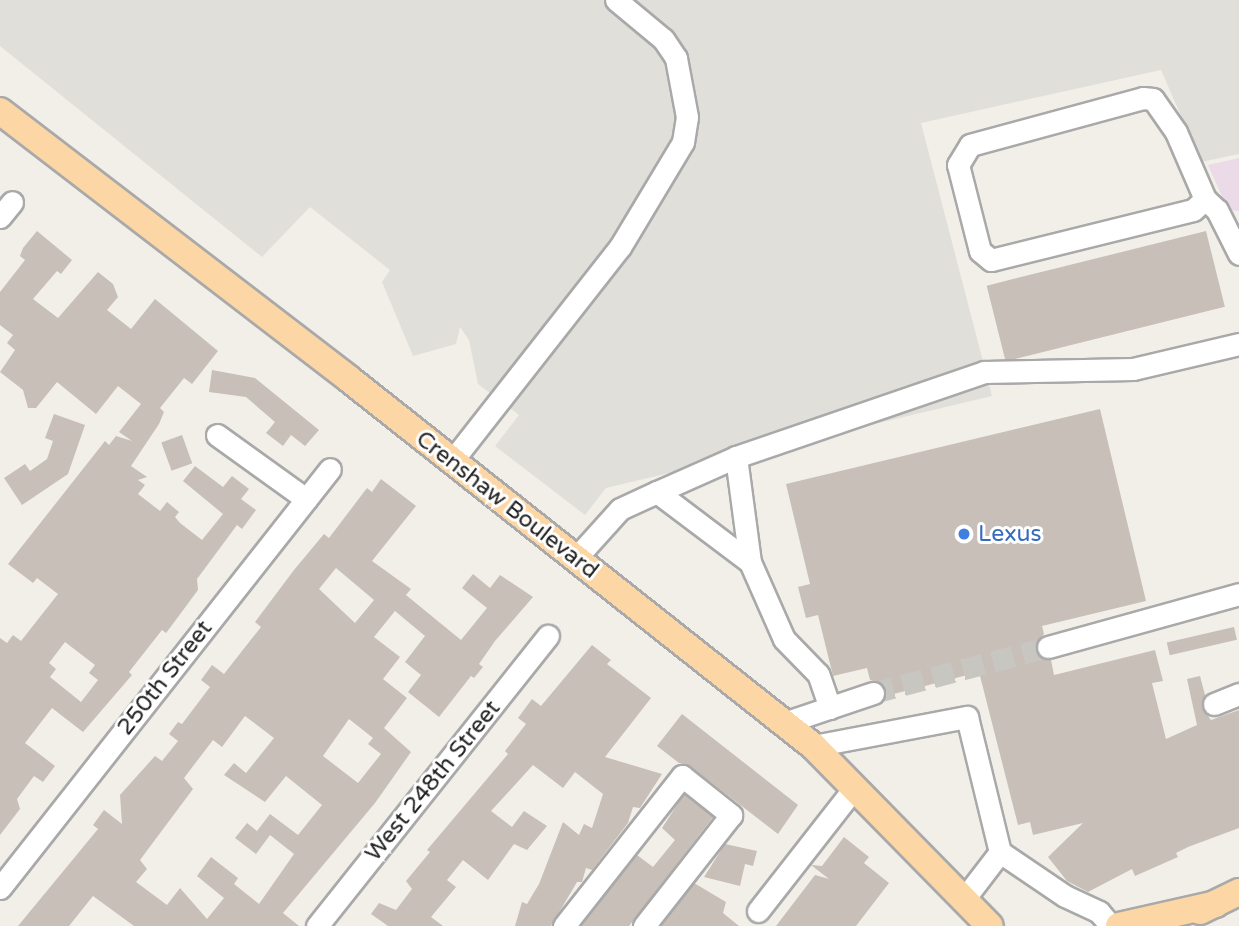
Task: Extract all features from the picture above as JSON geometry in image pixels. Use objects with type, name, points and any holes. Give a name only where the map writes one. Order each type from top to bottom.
[{"type":"main road","name":"Crenshaw Boulevard","points":[[0,111],[452,461],[813,746],[855,787],[975,916]]},
{"type":"main road","points":[[1119,926],[1227,898]]},
{"type":"main road","points":[[1170,926],[1227,898]]},
{"type":"street","points":[[452,461],[620,247],[683,142],[687,117],[676,58],[663,39],[616,0]]},
{"type":"street","points":[[1205,200],[1193,210],[991,260],[979,251],[958,165],[970,145],[1143,98],[1153,99],[1176,132],[1205,200],[1217,210],[1239,254]]},
{"type":"street","points":[[575,559],[620,509],[657,492],[736,457],[984,372],[1133,369],[1239,344]]},
{"type":"street","points":[[217,435],[306,499]]},
{"type":"street","points":[[736,457],[750,562],[783,639],[818,674],[830,708]]},
{"type":"street","name":"250th Street","points":[[0,888],[330,468]]},
{"type":"street","points":[[657,492],[750,562]]},
{"type":"street","points":[[1048,647],[1239,594]]},
{"type":"street","name":"West 248th Street","points":[[317,926],[548,636]]},
{"type":"street","points":[[784,723],[873,693]]},
{"type":"street","points":[[1214,704],[1239,694]]},
{"type":"street","points":[[813,746],[967,717],[999,852],[975,916]]},
{"type":"street","points":[[564,926],[682,776],[731,814],[644,926]]},
{"type":"street","points":[[758,911],[855,787]]},
{"type":"street","points":[[999,852],[1065,896],[1099,912],[1111,926]]},
{"type":"shaded area","points":[[0,0],[1239,0],[1239,154],[1201,162],[1161,70],[921,123],[992,396],[606,488],[585,515],[495,446],[519,415],[478,384],[469,340],[460,327],[456,344],[413,356],[382,282],[390,270],[310,207],[262,257],[0,46]]},
{"type":"shaded area","points":[[1239,158],[1239,211],[1228,210],[1208,165]]},
{"type":"building","points":[[37,231],[72,260],[61,274],[57,271],[33,299],[58,318],[98,272],[113,284],[118,297],[107,310],[131,329],[155,299],[218,351],[192,384],[184,378],[160,408],[164,412],[159,424],[131,466],[147,477],[138,480],[145,485],[138,494],[160,511],[167,502],[179,512],[175,517],[180,523],[202,540],[223,514],[183,481],[195,466],[223,487],[232,476],[249,489],[241,499],[256,510],[242,529],[237,525],[197,579],[198,590],[178,617],[166,633],[162,630],[129,672],[132,675],[83,732],[52,708],[25,743],[55,766],[43,782],[34,776],[17,799],[20,809],[0,835],[0,638],[7,643],[13,635],[21,641],[58,594],[37,578],[33,583],[8,564],[105,441],[109,445],[116,436],[132,441],[119,432],[141,404],[118,386],[96,414],[57,382],[36,408],[28,408],[23,390],[0,372],[15,350],[7,343],[13,335],[0,325],[0,292],[25,260],[20,256]],"holes":[[[65,642],[95,665],[89,673],[98,680],[81,702],[50,677],[56,669],[49,663]]]},
{"type":"building","points":[[1206,231],[1225,307],[1006,361],[987,286]]},
{"type":"building","points":[[212,370],[255,378],[319,430],[305,446],[291,435],[283,446],[266,433],[275,422],[246,397],[209,392]]},
{"type":"building","name":"Lexus","points":[[1100,409],[1146,601],[1042,626],[1044,634],[1036,643],[1036,651],[1051,660],[1054,675],[1155,650],[1163,681],[1152,683],[1166,739],[1197,725],[1187,679],[1200,676],[1205,695],[1202,708],[1211,720],[1239,710],[1239,828],[1188,847],[1176,853],[1178,857],[1135,876],[1132,869],[1088,892],[1067,881],[1048,857],[1083,823],[1033,835],[1030,822],[1018,825],[979,672],[886,696],[882,684],[870,680],[867,668],[833,676],[818,615],[806,618],[798,587],[810,584],[786,484]]},
{"type":"building","points":[[54,414],[85,425],[68,474],[22,505],[4,478],[25,464],[30,471],[47,459],[53,441],[45,438]]},
{"type":"building","points":[[182,435],[192,463],[172,471],[161,443]]},
{"type":"building","points":[[381,479],[416,506],[372,561],[411,589],[406,595],[461,640],[487,608],[462,588],[473,574],[490,588],[500,575],[533,597],[495,641],[479,664],[483,667],[474,678],[471,676],[439,717],[408,692],[421,675],[405,662],[425,636],[395,611],[374,637],[400,657],[383,679],[407,698],[384,728],[411,752],[375,803],[283,913],[299,926],[134,926],[93,896],[69,926],[18,926],[98,829],[93,825],[104,810],[122,824],[120,795],[155,756],[162,761],[178,741],[169,734],[178,722],[182,724],[210,687],[201,680],[212,665],[224,674],[261,627],[255,622],[294,570],[324,534],[329,538],[367,488],[372,492]],"holes":[[[336,568],[374,600],[355,623],[319,589]],[[245,716],[274,738],[246,773],[234,763],[224,775],[265,802],[286,776],[322,805],[298,835],[270,814],[257,831],[247,823],[235,838],[256,854],[270,835],[294,854],[259,904],[234,884],[238,878],[211,857],[197,876],[224,898],[207,919],[180,888],[167,905],[136,882],[147,869],[140,860],[193,789],[184,778],[213,740],[222,747]],[[349,719],[373,738],[368,744],[381,754],[358,783],[323,756]]]},
{"type":"building","points":[[1234,627],[1237,640],[1170,655],[1167,643]]},
{"type":"building","points":[[592,645],[611,660],[607,664],[651,698],[605,757],[662,774],[640,808],[633,807],[628,823],[592,870],[586,868],[582,882],[577,882],[551,926],[515,926],[522,902],[527,904],[539,884],[563,822],[579,835],[584,824],[592,828],[603,794],[575,772],[563,788],[533,765],[491,811],[512,827],[524,811],[547,826],[527,850],[514,844],[488,880],[463,860],[447,880],[456,887],[431,917],[443,926],[388,926],[371,914],[379,903],[396,910],[412,889],[406,881],[430,852],[427,850],[508,754],[505,751],[526,724],[518,718],[532,699],[541,706]]},
{"type":"building","points":[[682,714],[798,805],[778,834],[690,766],[679,763],[657,746]]},
{"type":"building","points":[[684,794],[713,817],[629,926],[581,926],[637,855],[653,867],[675,840],[662,828]]},
{"type":"building","points":[[844,837],[869,857],[864,863],[889,883],[856,926],[776,926],[815,875],[829,879],[811,865],[822,866]]},
{"type":"building","points":[[725,844],[757,851],[753,866],[745,864],[740,886],[704,877]]},
{"type":"building","points":[[694,883],[726,902],[723,913],[739,926],[661,926]]},
{"type":"tunnel","points":[[873,693],[1048,647]]},
{"type":"place","name":"Lexus","points":[[964,534]]}]
